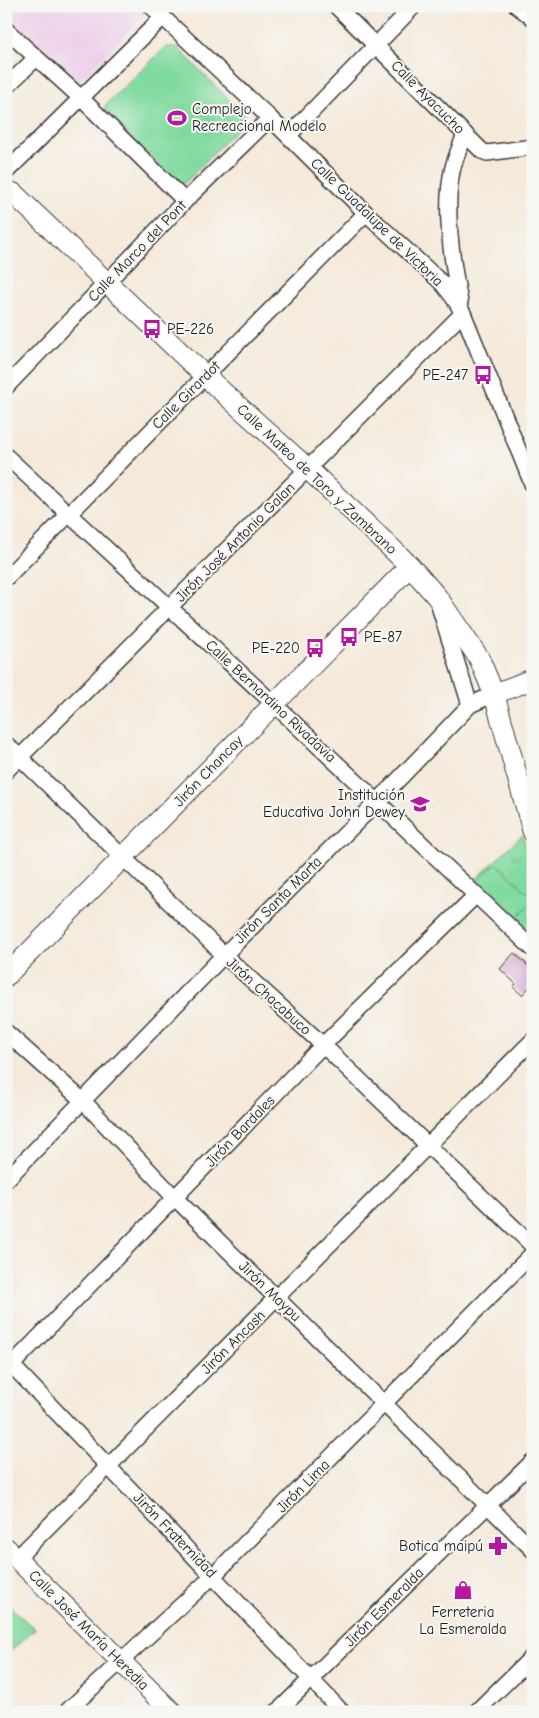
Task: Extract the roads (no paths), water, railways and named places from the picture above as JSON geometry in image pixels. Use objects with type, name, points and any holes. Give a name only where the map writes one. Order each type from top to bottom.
[{"type":"street","name":"Calle Guadalupe de Victoria","points":[[151,6],[270,118],[366,213],[448,280]]},
{"type":"street","name":"Calle Ayacucho","points":[[336,6],[482,151],[487,153],[533,147]]},
{"type":"street","points":[[288,136],[414,6]]},
{"type":"street","points":[[516,6],[533,18]]},
{"type":"street","points":[[6,172],[162,18]]},
{"type":"street","points":[[6,30],[82,99],[185,201]]},
{"type":"street","points":[[6,87],[36,58]]},
{"type":"street","name":"Calle Marco del Pont","points":[[6,387],[185,201],[270,118]]},
{"type":"street","points":[[465,134],[453,166],[449,189],[451,249],[448,280],[533,486]]},
{"type":"street","name":"Calle Mateo de Toro y Zambrano","points":[[6,191],[13,193],[205,376],[308,469],[410,566],[437,597],[479,658],[494,694],[533,832]]},
{"type":"street","name":"Calle Girardot","points":[[6,578],[366,213]]},
{"type":"street","name":"Jirón José Antonio Galan","points":[[6,771],[463,313]]},
{"type":"street","name":"Calle Bernardino Rivadavia","points":[[6,456],[274,704],[533,949]]},
{"type":"street","name":"Jirón Chancay","points":[[6,976],[410,566]]},
{"type":"street","points":[[437,597],[470,705]]},
{"type":"street","points":[[494,694],[533,679]]},
{"type":"street","name":"Jirón Santa Marta","points":[[6,1180],[470,705],[494,694]]},
{"type":"street","name":"Jirón Chacabuco","points":[[6,744],[224,955],[323,1045],[533,1246]]},
{"type":"street","name":"Jirón Bardales","points":[[8,1365],[175,1198],[323,1045],[476,895]]},
{"type":"street","name":"Jirón Maypu","points":[[6,1032],[84,1101],[175,1198],[533,1550]]},
{"type":"street","name":"Jirón Ancash","points":[[12,1553],[108,1467],[533,1040]]},
{"type":"street","name":"Jirón Lima","points":[[66,1712],[214,1575],[533,1253]]},
{"type":"street","name":"Jirón Fraternidad","points":[[8,1365],[214,1575],[342,1712]]},
{"type":"street","name":"Jirón Esmeralda","points":[[277,1712],[533,1460]]},
{"type":"street","name":"Calle José María Heredia","points":[[12,1553],[172,1712]]},
{"type":"street","points":[[476,1712],[533,1656]]},
{"type":"place","name":"Complejo Recreacional Modelo","points":[[177,118]]},
{"type":"place","name":"PE-226","points":[[152,329]]},
{"type":"place","name":"PE-247","points":[[483,375]]},
{"type":"place","name":"PE-87","points":[[349,637]]},
{"type":"place","name":"PE-220","points":[[315,648]]},
{"type":"place","name":"Institución Educativa John Dewey","points":[[420,804]]},
{"type":"place","name":"Botica maipú","points":[[498,1546]]},
{"type":"place","name":"Ferreteria La Esmeralda","points":[[463,1590]]}]
